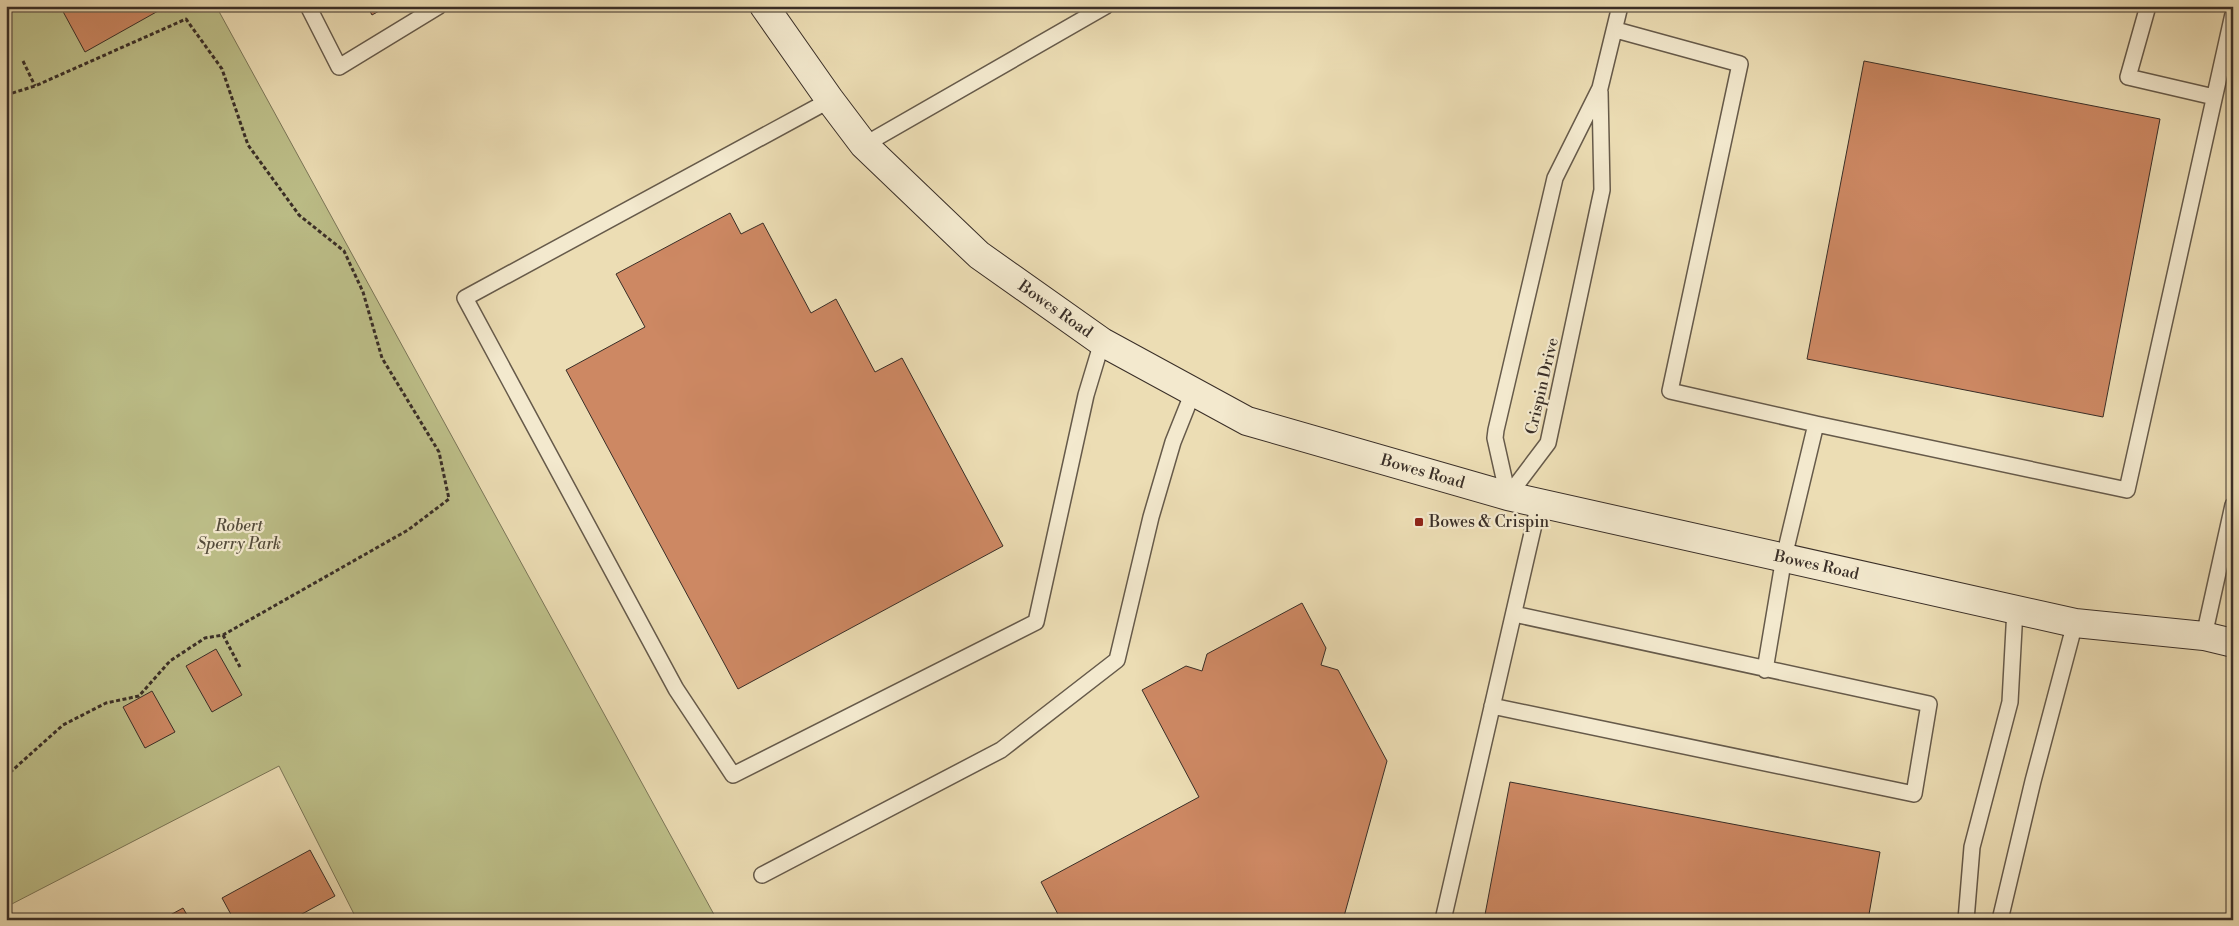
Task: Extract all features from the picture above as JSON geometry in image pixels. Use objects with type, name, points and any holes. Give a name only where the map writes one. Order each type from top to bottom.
[{"type":"main road","name":"Bowes Road","points":[[764,6],[864,145],[978,254],[1102,342],[1247,421],[1508,496],[1539,503],[2076,623],[2204,636],[2233,643]]},
{"type":"lane","points":[[308,6],[339,67],[439,6]]},
{"type":"lane","points":[[864,145],[1106,6]]},
{"type":"lane","name":"Crispin Drive","points":[[1508,496],[1495,438],[1496,430],[1555,178],[1600,88],[1616,30],[1620,6]]},
{"type":"lane","points":[[2148,6],[2128,77],[2214,97]]},
{"type":"lane","points":[[1616,30],[1740,64],[1670,391],[2127,490],[2233,14]]},
{"type":"lane","name":"Crispin Drive","points":[[1508,496],[1548,443],[1602,190],[1600,88]]},
{"type":"lane","points":[[830,100],[466,298],[676,689],[733,775],[1036,622],[1086,395],[1102,342]]},
{"type":"lane","points":[[762,875],[1001,750],[1117,660],[1151,517],[1173,442],[1193,392]]},
{"type":"lane","points":[[1765,670],[1784,557],[1816,424]]},
{"type":"lane","points":[[1443,920],[1539,503]]},
{"type":"lane","points":[[2204,636],[2233,505]]},
{"type":"lane","points":[[1966,920],[1972,847],[2010,702],[2015,609]]},
{"type":"lane","points":[[1492,706],[1914,794],[1929,704],[1765,670],[1514,614]]},
{"type":"lane","points":[[2000,920],[2033,781],[2076,623]]},
{"type":"path","points":[[6,95],[35,86],[186,19],[222,69],[248,145],[299,216],[344,251],[362,292],[382,358],[439,452],[449,499],[408,530],[223,635],[205,638],[170,661],[139,696],[106,703],[63,725],[6,776]]},
{"type":"path","points":[[23,61],[35,86]]},
{"type":"path","points":[[223,635],[240,667]]},
{"type":"green space","name":"Robert Sperry Park","points":[[6,6],[216,6],[717,920],[357,920],[279,766],[6,907]]},
{"type":"building","points":[[60,6],[167,6],[85,52]]},
{"type":"building","points":[[367,6],[388,6],[372,15]]},
{"type":"building","points":[[1864,61],[2160,119],[2103,417],[1807,359]]},
{"type":"building","points":[[730,213],[741,234],[763,223],[811,313],[836,299],[875,372],[902,358],[1003,546],[738,689],[566,370],[645,327],[616,274]]},
{"type":"building","points":[[1302,603],[1326,648],[1321,665],[1338,670],[1387,761],[1343,920],[1061,920],[1041,882],[1199,797],[1142,690],[1186,666],[1202,671],[1207,654]]},
{"type":"building","points":[[216,649],[242,695],[212,712],[186,666]]},
{"type":"building","points":[[152,691],[175,732],[145,748],[123,707]]},
{"type":"building","points":[[1510,782],[1880,852],[1868,920],[1484,920]]},
{"type":"building","points":[[310,850],[335,896],[291,920],[234,920],[222,898]]},
{"type":"building","points":[[183,908],[190,920],[161,920]]},
{"type":"place","name":"Bowes & Crispin","points":[[1419,522]]}]
